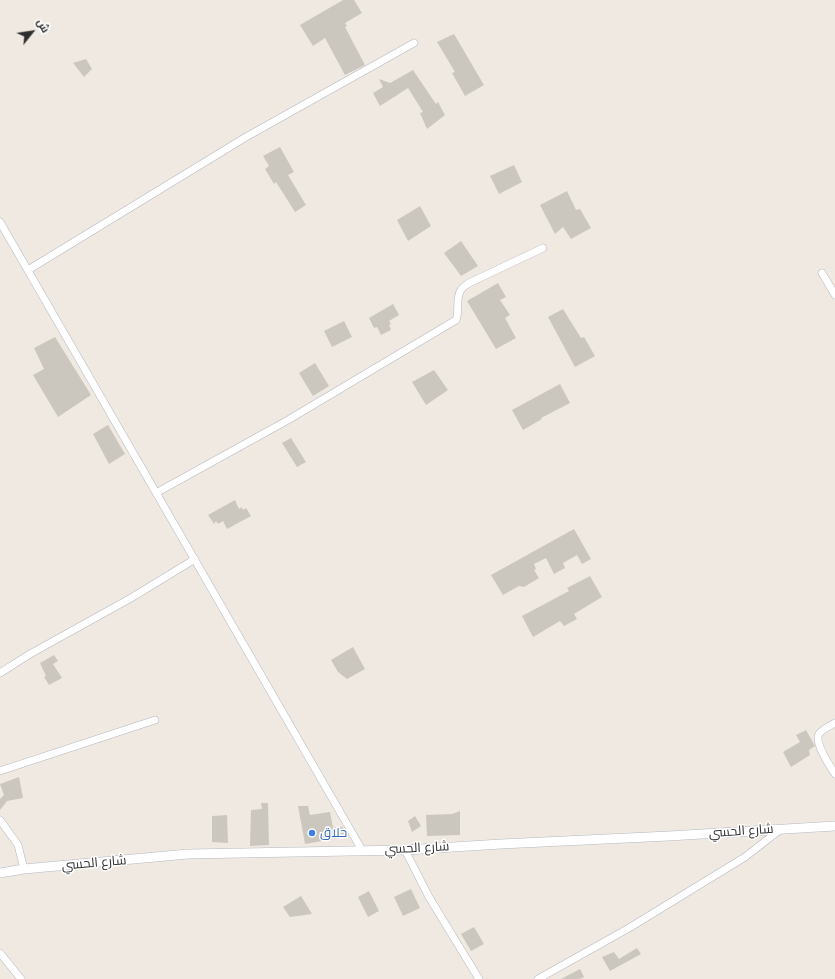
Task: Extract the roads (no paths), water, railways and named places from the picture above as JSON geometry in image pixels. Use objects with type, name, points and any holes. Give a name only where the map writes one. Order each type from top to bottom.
[{"type":"street","points":[[28,270],[246,137],[414,43]]},
{"type":"street","points":[[0,222],[362,850]]},
{"type":"street","points":[[156,493],[288,420],[456,320],[458,316],[458,298],[460,291],[469,283],[543,248]]},
{"type":"street","points":[[822,273],[835,295]]},
{"type":"street","points":[[0,673],[30,654],[131,598],[194,559]]},
{"type":"street","points":[[0,771],[155,720]]},
{"type":"street","points":[[835,723],[820,732],[818,737],[821,749],[835,774]]},
{"type":"street","points":[[0,820],[18,845],[24,869]]},
{"type":"street","name":"شارع الحسي","points":[[0,873],[24,869],[188,854],[405,850],[835,826]]},
{"type":"street","points":[[538,979],[629,928],[745,856],[781,829]]},
{"type":"street","points":[[405,850],[429,897],[479,979]]},
{"type":"street","points":[[0,954],[21,979]]},
{"type":"place","name":"حلاق","points":[[312,833]]}]
